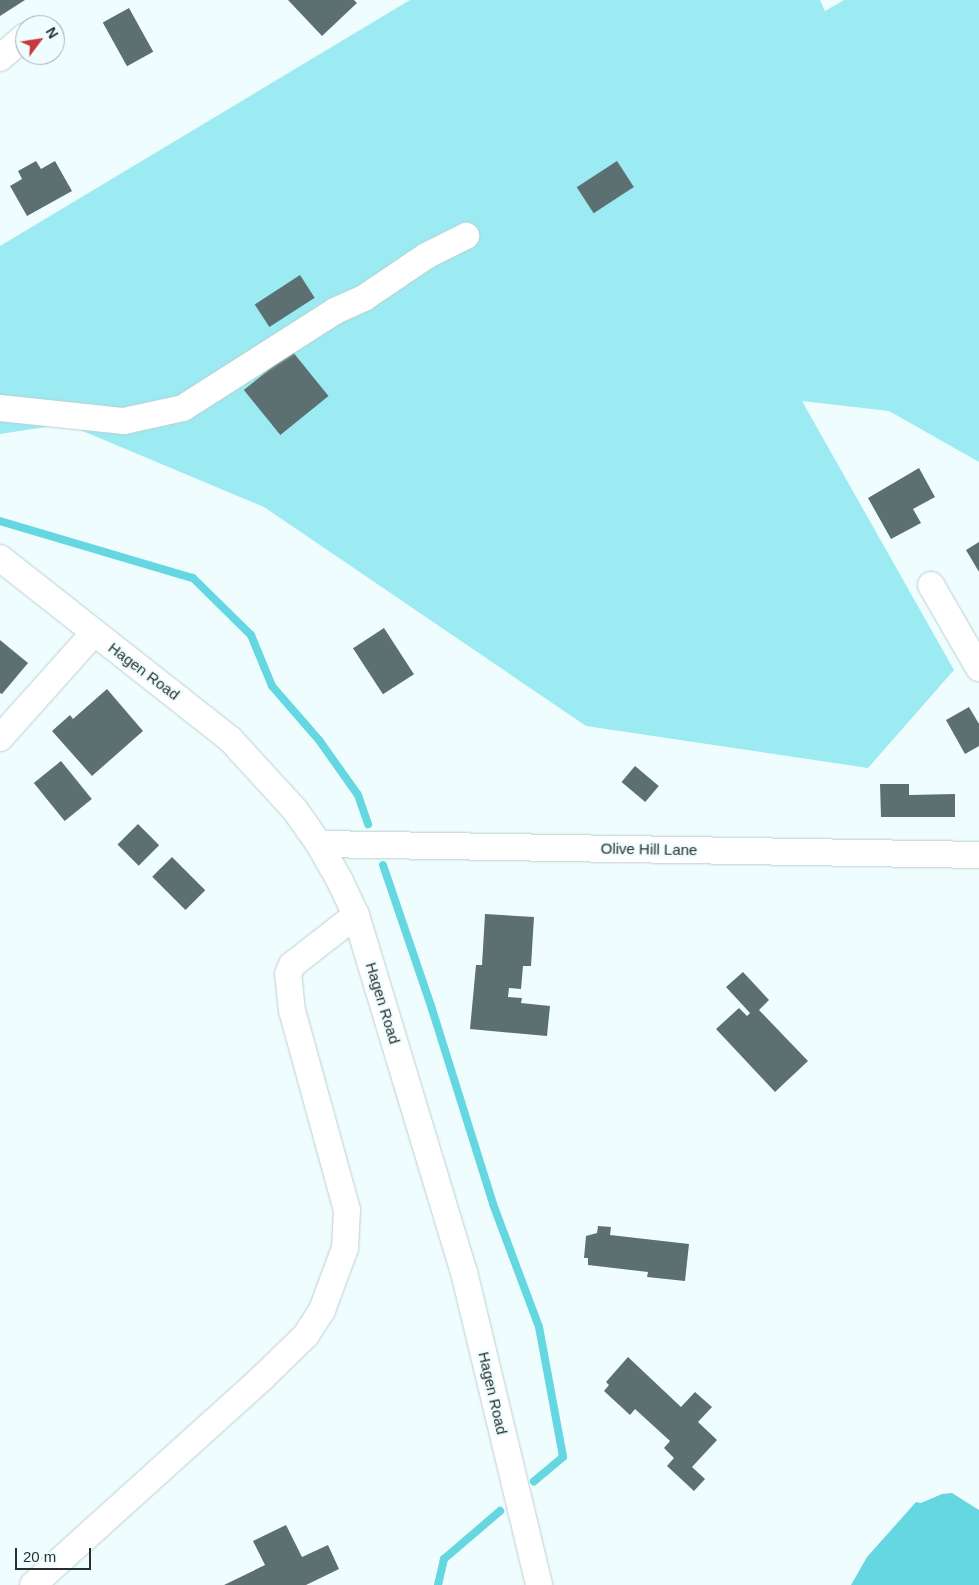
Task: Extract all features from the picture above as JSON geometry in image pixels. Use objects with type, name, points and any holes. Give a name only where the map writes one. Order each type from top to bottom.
[{"type":"street","points":[[0,58],[15,45]]},
{"type":"street","points":[[0,408],[124,421],[183,408],[335,311],[364,298],[426,256],[466,236]]},
{"type":"street","name":"Hagen Road","points":[[0,558],[230,738],[274,785],[319,844],[356,915],[464,1272],[539,1585]]},
{"type":"street","points":[[931,585],[979,668]]},
{"type":"street","points":[[0,738],[94,633]]},
{"type":"street","name":"Olive Hill Lane","points":[[319,844],[979,855]]},
{"type":"street","points":[[33,1585],[262,1378],[306,1335],[322,1310],[345,1248],[347,1210],[292,1011],[288,974],[292,965],[356,915]]},
{"type":"shaded area","points":[[410,0],[820,0],[825,11],[844,0],[979,0],[979,462],[889,411],[802,401],[954,670],[868,768],[586,726],[264,507],[66,424],[0,434],[0,246]]},
{"type":"shaded area","points":[[952,1493],[979,1510],[979,1585],[851,1585],[867,1557],[916,1502],[921,1503],[942,1494]]},
{"type":"building","points":[[0,0],[25,0],[0,16]]},
{"type":"building","points":[[288,0],[354,0],[357,3],[322,36]]},
{"type":"building","points":[[129,8],[153,52],[127,66],[103,23]]},
{"type":"building","points":[[36,161],[41,169],[55,161],[72,191],[27,216],[10,186],[22,179],[18,171]]},
{"type":"building","points":[[617,161],[634,187],[594,213],[577,187]]},
{"type":"building","points":[[300,275],[315,298],[269,327],[255,304]]},
{"type":"building","points":[[292,351],[329,396],[280,435],[244,390]]},
{"type":"building","points":[[919,468],[935,497],[913,509],[921,523],[891,539],[868,498]]},
{"type":"building","points":[[979,542],[979,572],[966,550]]},
{"type":"building","points":[[384,628],[414,674],[383,694],[353,648]]},
{"type":"building","points":[[0,640],[28,663],[2,694],[0,693]]},
{"type":"building","points":[[107,689],[143,731],[92,776],[52,731],[70,715],[73,719]]},
{"type":"building","points":[[969,707],[979,724],[979,746],[965,754],[946,720]]},
{"type":"building","points":[[61,761],[92,799],[65,821],[34,783]]},
{"type":"building","points":[[635,766],[659,786],[645,802],[622,782]]},
{"type":"building","points":[[880,784],[909,784],[909,795],[955,794],[955,817],[881,817]]},
{"type":"building","points":[[138,824],[159,845],[139,866],[117,845]]},
{"type":"building","points":[[172,857],[205,890],[185,910],[152,877]]},
{"type":"building","points":[[485,914],[534,917],[531,966],[523,966],[521,989],[509,988],[508,997],[522,998],[521,1003],[550,1006],[547,1036],[470,1029],[476,965],[482,965]]},
{"type":"building","points":[[743,972],[769,1000],[759,1010],[808,1061],[775,1092],[716,1029],[739,1008],[747,1016],[750,1013],[726,987]]},
{"type":"building","points":[[598,1226],[611,1227],[610,1235],[689,1244],[685,1281],[647,1277],[648,1272],[588,1265],[588,1258],[584,1258],[586,1236],[597,1233]]},
{"type":"building","points":[[628,1357],[681,1407],[695,1392],[712,1407],[698,1422],[717,1440],[692,1467],[705,1479],[694,1491],[667,1466],[674,1458],[664,1448],[670,1441],[635,1409],[630,1415],[604,1391],[609,1385],[606,1382]]},
{"type":"building","points":[[286,1525],[302,1557],[328,1545],[339,1569],[306,1585],[224,1585],[265,1565],[253,1541]]},
{"type":"waterway","points":[[0,521],[193,578],[251,635],[272,686],[319,740],[358,795],[368,824]]},
{"type":"waterway","points":[[383,865],[432,1009],[493,1204],[539,1327],[563,1457],[534,1481]]},
{"type":"waterway","points":[[438,1585],[444,1559],[500,1511]]}]
